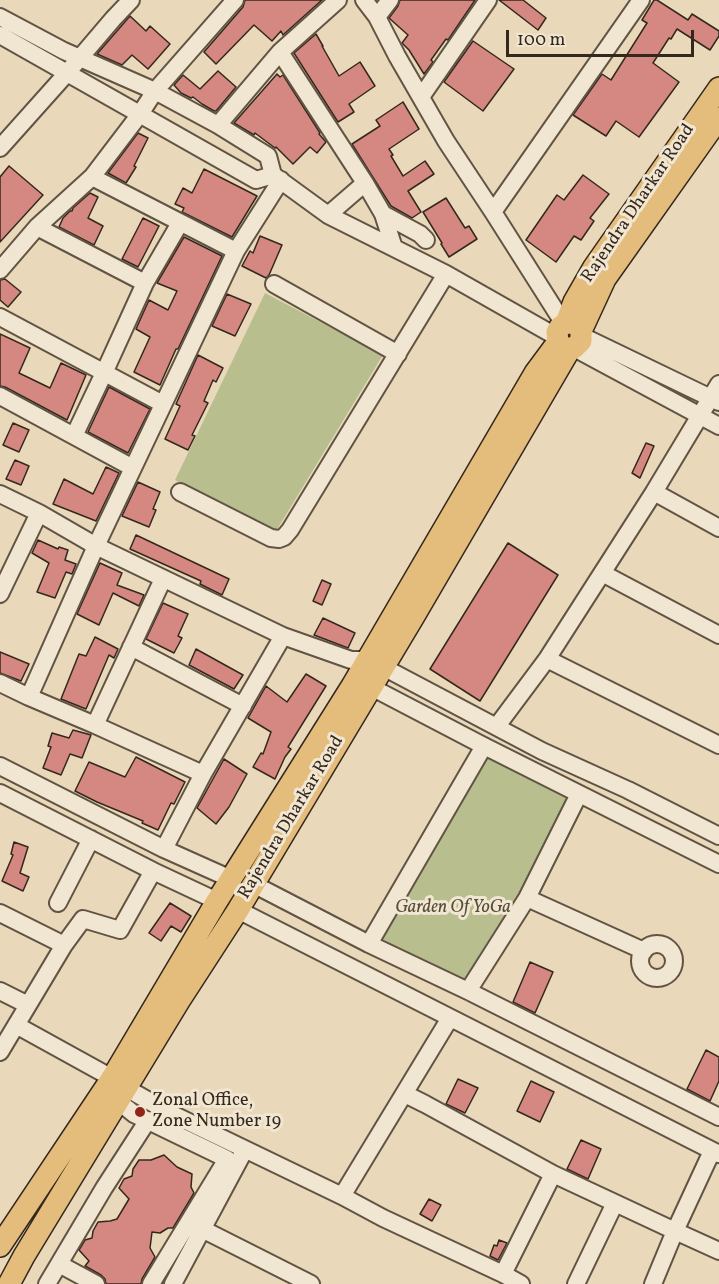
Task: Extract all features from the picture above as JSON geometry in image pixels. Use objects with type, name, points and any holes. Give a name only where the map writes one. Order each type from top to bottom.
[{"type":"main road","name":"Rajendra Dharkar Road","points":[[569,336],[574,302],[594,267],[719,88]]},
{"type":"main road","name":"Rajendra Dharkar Road","points":[[0,1246],[119,1089],[238,910],[366,670],[605,279],[719,118]]},
{"type":"main road","name":"Rajendra Dharkar Road","points":[[9,1284],[119,1089],[217,901],[352,686],[366,670]]},
{"type":"street","points":[[0,148],[131,0]]},
{"type":"street","points":[[0,270],[37,227],[92,177],[155,91],[236,0]]},
{"type":"street","points":[[218,124],[279,52],[338,0]]},
{"type":"street","points":[[364,0],[377,17],[446,141],[493,212],[569,336],[716,395],[700,415],[654,492],[547,659],[496,726]]},
{"type":"street","points":[[377,17],[390,0]]},
{"type":"street","points":[[421,97],[488,0]]},
{"type":"street","points":[[493,212],[642,0]]},
{"type":"street","points":[[0,17],[67,73],[256,180],[277,178]]},
{"type":"street","points":[[0,35],[80,57],[155,91],[218,124],[268,156],[277,178],[327,216],[569,336],[719,426]]},
{"type":"street","points":[[279,52],[365,183],[383,214],[394,248]]},
{"type":"street","points":[[92,177],[236,251]]},
{"type":"street","points":[[29,698],[96,546],[236,251],[277,178]]},
{"type":"street","points":[[327,216],[365,183]]},
{"type":"street","points":[[383,214],[420,234],[426,240]]},
{"type":"street","points":[[74,436],[145,284],[180,223]]},
{"type":"street","points":[[37,227],[145,284]]},
{"type":"street","points":[[180,492],[271,538],[284,537],[446,274]]},
{"type":"street","points":[[274,284],[398,354]]},
{"type":"street","points":[[0,317],[164,404]]},
{"type":"street","points":[[0,396],[133,468]]},
{"type":"street","points":[[654,492],[719,528]]},
{"type":"street","points":[[0,494],[163,579],[284,636],[496,726],[542,751],[628,790],[719,836]]},
{"type":"street","points":[[0,593],[39,513]]},
{"type":"street","points":[[602,573],[719,635]]},
{"type":"street","points":[[95,725],[163,579]]},
{"type":"street","points":[[164,849],[203,774],[284,636]]},
{"type":"street","points":[[131,647],[243,705]]},
{"type":"street","points":[[547,659],[719,745]]},
{"type":"street","points":[[366,670],[484,746],[719,864]]},
{"type":"street","points":[[0,683],[29,698],[203,774]]},
{"type":"street","points":[[369,944],[484,746]]},
{"type":"street","points":[[0,766],[164,849],[231,879]]},
{"type":"street","points":[[0,793],[217,901]]},
{"type":"street","points":[[468,991],[527,898],[579,794]]},
{"type":"street","points":[[58,903],[91,839]]},
{"type":"street","points":[[0,1052],[64,945],[83,919],[120,930],[153,871]]},
{"type":"street","points":[[253,884],[719,1117]]},
{"type":"street","points":[[527,898],[644,951]]},
{"type":"street","points":[[238,910],[715,1153],[675,1231],[653,1284]]},
{"type":"street","points":[[0,913],[64,945]]},
{"type":"street","points":[[0,991],[28,1005]]},
{"type":"street","points":[[342,1196],[450,1018]]},
{"type":"street","points":[[16,1025],[119,1089],[521,1284]]},
{"type":"street","points":[[119,1089],[134,1114],[227,1159],[151,1284]]},
{"type":"street","points":[[405,1094],[553,1174],[719,1251]]},
{"type":"street","points":[[47,1284],[104,1188],[148,1120]]},
{"type":"street","points":[[172,1284],[244,1150]]},
{"type":"street","points":[[503,1274],[553,1174]]},
{"type":"street","points":[[576,1284],[615,1203]]},
{"type":"street","points":[[202,1229],[310,1284]]},
{"type":"street","points":[[59,1264],[96,1284]]},
{"type":"green space","points":[[265,293],[383,355],[273,536],[175,480]]},
{"type":"green space","name":"Garden Of YoGa","points":[[487,753],[574,796],[467,983],[377,942]]},
{"type":"building","points":[[245,0],[322,0],[283,35],[281,31],[272,41],[254,25],[216,64],[204,52],[243,7]]},
{"type":"building","points":[[400,0],[475,0],[448,40],[446,39],[431,60],[433,62],[424,74],[402,43],[408,35],[389,18]]},
{"type":"building","points":[[499,0],[523,0],[546,18],[538,30]]},
{"type":"building","points":[[654,0],[688,20],[692,14],[719,31],[719,36],[710,50],[677,29],[653,63],[679,82],[639,137],[616,121],[606,136],[573,115],[602,74],[611,80],[647,23],[642,20]]},
{"type":"building","points":[[130,16],[146,31],[150,26],[170,44],[148,69],[132,55],[122,65],[97,54]]},
{"type":"building","points":[[316,34],[339,76],[360,62],[375,86],[349,104],[354,112],[338,122],[294,53]]},
{"type":"building","points":[[473,41],[514,69],[483,111],[444,82]]},
{"type":"building","points":[[218,71],[236,87],[216,111],[193,97],[181,93],[174,85],[183,75],[200,89]]},
{"type":"building","points":[[277,74],[280,77],[283,75],[326,142],[317,153],[310,147],[293,164],[276,147],[234,123]]},
{"type":"building","points":[[403,102],[419,129],[389,149],[393,155],[391,156],[403,176],[425,161],[434,174],[408,191],[421,212],[412,218],[391,206],[352,144],[380,126],[376,120]]},
{"type":"building","points":[[138,133],[148,138],[134,166],[136,167],[126,183],[108,173]]},
{"type":"building","points":[[9,166],[43,195],[0,242],[0,177]]},
{"type":"building","points":[[204,169],[257,196],[232,237],[182,212],[184,208],[175,204],[183,188],[192,193]]},
{"type":"building","points":[[583,175],[609,194],[590,218],[594,221],[581,240],[574,236],[556,262],[526,240],[557,195],[564,200]]},
{"type":"building","points":[[90,193],[98,197],[88,218],[103,226],[94,245],[59,227],[63,218]]},
{"type":"building","points":[[446,198],[465,228],[469,226],[477,239],[449,257],[423,212]]},
{"type":"building","points":[[143,218],[159,226],[138,267],[122,259]]},
{"type":"building","points":[[260,236],[282,245],[266,278],[242,266],[250,251],[253,253]]},
{"type":"building","points":[[184,237],[222,256],[160,385],[134,372],[150,337],[136,329],[149,300],[168,310],[177,291],[157,283]]},
{"type":"building","points":[[5,279],[21,292],[8,307],[0,300],[0,280]]},
{"type":"building","points":[[227,294],[251,304],[235,336],[212,326]]},
{"type":"building","points":[[0,334],[30,348],[19,373],[50,388],[61,363],[86,375],[67,420],[0,386]]},
{"type":"building","points":[[198,355],[223,368],[216,382],[213,380],[204,401],[208,403],[192,435],[195,436],[188,450],[165,439],[180,406],[176,404]]},
{"type":"building","points":[[109,387],[150,409],[128,453],[88,432]]},
{"type":"building","points":[[13,423],[29,430],[19,452],[3,445]]},
{"type":"building","points":[[646,443],[654,446],[640,478],[632,473]]},
{"type":"building","points":[[15,460],[29,466],[21,485],[6,479]]},
{"type":"building","points":[[106,467],[119,473],[96,521],[53,504],[64,479],[93,494]]},
{"type":"building","points":[[138,482],[160,492],[149,527],[122,516]]},
{"type":"building","points":[[136,535],[229,579],[222,595],[200,584],[201,581],[130,549]]},
{"type":"building","points":[[38,540],[58,549],[59,547],[68,550],[65,560],[76,564],[72,574],[66,572],[55,598],[37,592],[49,563],[32,553]]},
{"type":"building","points":[[508,543],[558,575],[480,701],[430,669]]},
{"type":"building","points":[[100,563],[122,573],[117,585],[144,595],[139,606],[113,593],[99,625],[77,614]]},
{"type":"building","points":[[322,580],[331,584],[322,605],[313,601]]},
{"type":"building","points":[[163,603],[188,614],[178,636],[182,638],[174,653],[146,639]]},
{"type":"building","points":[[323,618],[355,633],[348,648],[314,635]]},
{"type":"building","points":[[95,637],[118,649],[114,658],[109,655],[86,709],[61,699],[79,654],[86,656]]},
{"type":"building","points":[[196,649],[243,675],[234,689],[189,665]]},
{"type":"building","points":[[0,652],[29,664],[21,681],[0,673]]},
{"type":"building","points":[[306,674],[326,686],[288,747],[291,749],[275,779],[253,767],[261,753],[263,754],[271,732],[248,718],[266,686],[287,702]]},
{"type":"building","points":[[73,730],[91,735],[82,758],[70,754],[61,775],[43,768],[51,747],[48,746],[52,733],[69,738]]},
{"type":"building","points":[[136,757],[185,782],[174,804],[171,803],[158,830],[75,791],[89,762],[125,777]]},
{"type":"building","points":[[224,759],[247,774],[229,807],[216,824],[197,808]]},
{"type":"building","points":[[14,842],[28,847],[20,873],[29,877],[23,891],[2,881],[13,855],[11,854]]},
{"type":"building","points":[[170,903],[191,916],[181,932],[171,926],[161,941],[149,933]]},
{"type":"building","points":[[530,962],[553,972],[535,1013],[513,1002]]},
{"type":"building","points":[[706,1050],[719,1057],[719,1081],[710,1101],[687,1089]]},
{"type":"building","points":[[458,1079],[478,1088],[465,1113],[446,1104]]},
{"type":"building","points":[[531,1081],[554,1092],[540,1122],[517,1111]]},
{"type":"building","points":[[581,1140],[601,1149],[588,1179],[567,1169]]},
{"type":"building","points":[[164,1155],[177,1167],[192,1174],[191,1187],[194,1193],[173,1228],[160,1233],[152,1232],[150,1248],[155,1257],[141,1284],[106,1284],[101,1275],[85,1266],[89,1261],[79,1250],[85,1240],[92,1238],[98,1222],[117,1219],[129,1199],[119,1188],[124,1179],[132,1176],[133,1169],[139,1160],[151,1160]]},
{"type":"building","points":[[429,1199],[441,1205],[432,1221],[420,1214]]},
{"type":"building","points":[[499,1240],[507,1243],[498,1260],[490,1256],[494,1245],[497,1246]]},
{"type":"place","name":"Zonal Office, Zone Number 19","points":[[140,1112]]}]
